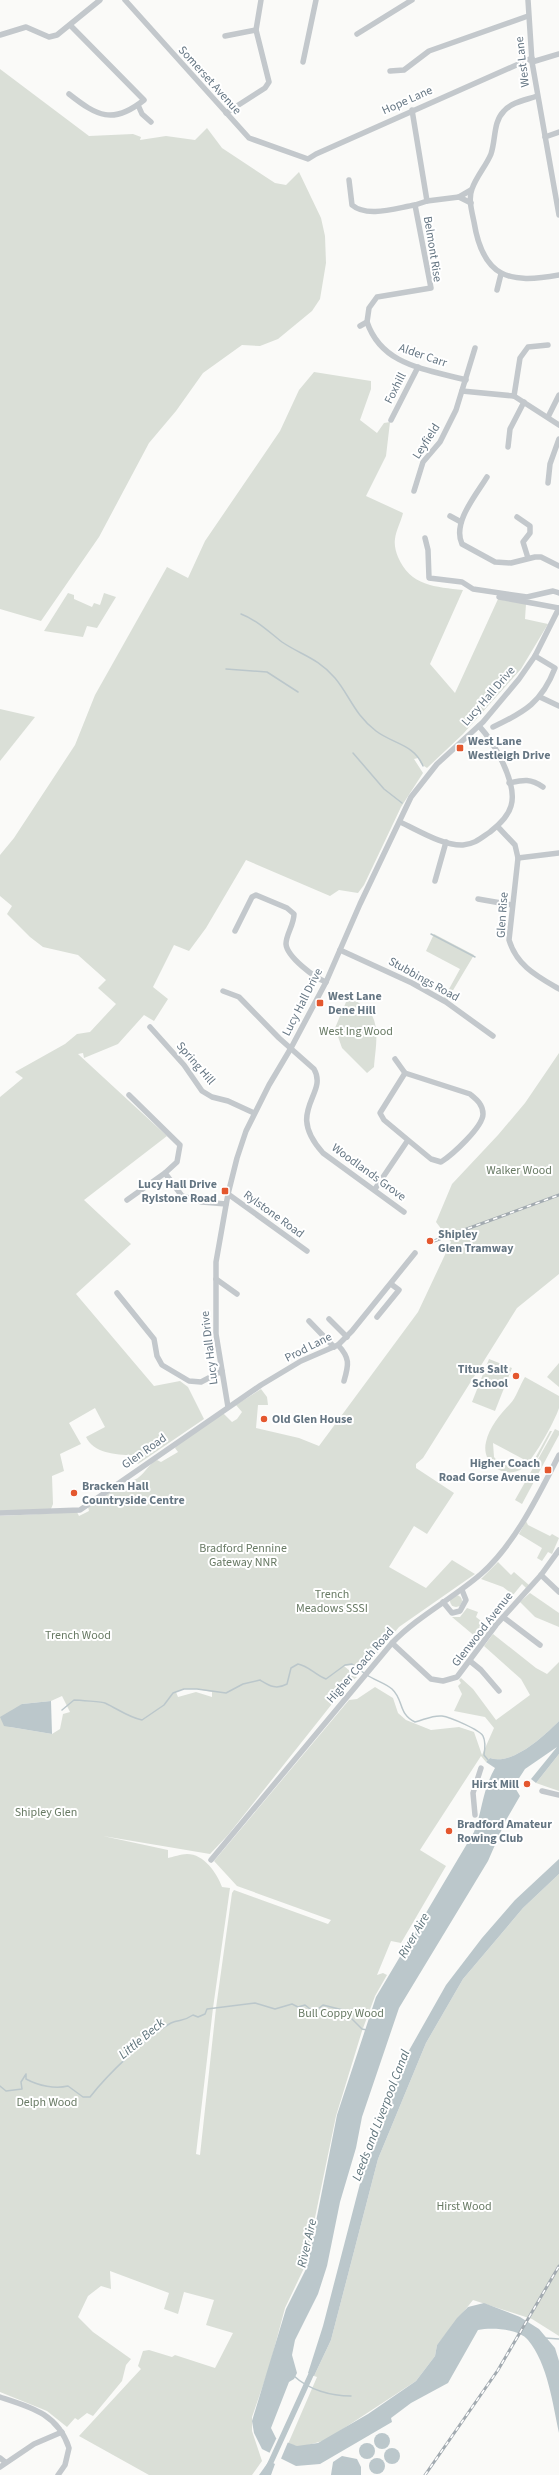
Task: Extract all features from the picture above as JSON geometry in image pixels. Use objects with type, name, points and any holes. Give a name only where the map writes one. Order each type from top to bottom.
[{"type":"street","points":[[0,35],[26,27],[52,36],[61,34],[100,0]]},
{"type":"street","name":"Somerset Avenue","points":[[125,0],[226,114],[252,140],[293,153]]},
{"type":"street","points":[[226,114],[268,85],[269,77],[256,30],[261,0]]},
{"type":"street","points":[[303,62],[316,0]]},
{"type":"street","points":[[357,34],[400,3],[412,0]]},
{"type":"street","name":"West Lane","points":[[528,0],[532,60],[537,96],[559,215]]},
{"type":"street","points":[[390,71],[404,70],[429,51],[528,16]]},
{"type":"street","points":[[69,94],[90,109],[107,115],[122,114],[144,100],[71,26]]},
{"type":"street","points":[[225,36],[256,30]]},
{"type":"street","name":"Hope Lane","points":[[293,153],[308,159],[412,110],[532,60],[559,54]]},
{"type":"street","points":[[537,96],[511,106],[503,112],[496,123],[493,146],[488,160],[471,190],[471,203],[480,246],[489,262],[501,274],[526,280],[559,275]]},
{"type":"street","points":[[138,105],[142,114],[151,122]]},
{"type":"street","name":"Belmont Rise","points":[[367,322],[369,308],[377,297],[431,288],[415,205],[427,201],[412,110]]},
{"type":"street","points":[[545,137],[559,132]]},
{"type":"street","points":[[349,180],[352,205],[359,211],[367,212],[415,205]]},
{"type":"street","points":[[427,201],[459,197],[471,190]]},
{"type":"street","points":[[459,197],[471,203]]},
{"type":"street","points":[[497,290],[501,274]]},
{"type":"street","points":[[360,326],[367,322]]},
{"type":"street","name":"Alder Carr","points":[[367,322],[376,342],[389,355],[418,367],[466,380]]},
{"type":"street","points":[[514,396],[522,353],[528,347],[548,345]]},
{"type":"street","name":"Leyfield","points":[[414,491],[424,462],[444,435],[462,392],[476,348]]},
{"type":"street","name":"Foxhill","points":[[391,420],[418,367]]},
{"type":"street","points":[[462,392],[514,396],[559,425]]},
{"type":"street","points":[[548,417],[559,395]]},
{"type":"street","points":[[508,447],[510,429],[524,402]]},
{"type":"street","points":[[548,483],[550,464],[559,439]]},
{"type":"street","points":[[487,477],[461,522],[460,540],[466,546],[502,564],[528,558],[541,557],[559,566]]},
{"type":"street","points":[[450,516],[461,522]]},
{"type":"street","points":[[517,517],[530,526],[530,533],[523,542],[528,558]]},
{"type":"street","points":[[426,538],[429,578]]},
{"type":"street","points":[[422,576],[462,582],[473,589],[527,597],[553,591],[559,593]]},
{"type":"street","points":[[494,727],[521,714],[540,697],[557,669],[535,656],[559,608],[499,597]]},
{"type":"street","name":"Lucy Hall Drive","points":[[228,1407],[216,1334],[216,1279],[219,1237],[237,1158],[254,1113],[326,982],[411,797],[428,774],[479,726],[519,680],[535,656]]},
{"type":"street","points":[[540,697],[559,706]]},
{"type":"street","points":[[400,822],[446,842],[461,845],[474,844],[498,827],[508,815],[512,805],[509,783],[494,745],[479,726]]},
{"type":"street","points":[[509,783],[525,779],[533,780],[543,787]]},
{"type":"street","points":[[498,827],[514,845],[518,858],[559,853]]},
{"type":"street","points":[[435,881],[446,842]]},
{"type":"street","name":"Glen Rise","points":[[518,858],[509,940],[513,952],[522,965],[559,989]]},
{"type":"street","points":[[235,931],[252,898],[256,895],[287,908],[294,914],[287,940],[289,952],[315,978],[326,982]]},
{"type":"street","points":[[478,899],[512,905]]},
{"type":"street","name":"Stubbings Road","points":[[340,950],[412,983],[446,1002],[493,1036]]},
{"type":"street","points":[[223,991],[239,997],[291,1048]]},
{"type":"street","name":"Spring Hill","points":[[150,1027],[184,1065],[202,1091],[212,1097],[228,1101],[254,1113]]},
{"type":"street","name":"Woodlands Grove","points":[[291,1048],[309,1063],[318,1075],[306,1116],[310,1137],[323,1153],[375,1189],[404,1212]]},
{"type":"street","points":[[395,1059],[404,1073],[470,1094],[479,1100],[483,1114],[480,1125],[450,1156],[441,1162],[431,1159],[384,1120],[380,1113],[404,1073]]},
{"type":"street","points":[[127,1200],[165,1173],[177,1162],[180,1145],[129,1095]]},
{"type":"street","points":[[375,1189],[408,1140]]},
{"type":"street","points":[[165,1173],[182,1196],[202,1202],[226,1204]]},
{"type":"street","name":"Rylstone Road","points":[[228,1194],[307,1251]]},
{"type":"street","name":"Prod Lane","points":[[228,1407],[295,1365],[336,1346],[347,1337],[415,1253]]},
{"type":"street","points":[[216,1279],[237,1294]]},
{"type":"street","points":[[377,1317],[398,1290],[391,1284]]},
{"type":"street","points":[[117,1293],[152,1336],[157,1356],[162,1365],[189,1382],[201,1382],[222,1371]]},
{"type":"street","points":[[329,1319],[347,1337]]},
{"type":"street","points":[[309,1321],[346,1354],[349,1362],[344,1381]]},
{"type":"street","name":"Glen Road","points":[[0,1513],[80,1510],[228,1407]]},
{"type":"street","name":"Higher Coach Road","points":[[211,1860],[360,1680],[408,1626],[462,1590],[487,1568],[504,1547],[559,1455]]},
{"type":"street","name":"Glenwood Avenue","points":[[392,1643],[425,1674],[435,1680],[448,1681],[457,1677],[503,1617],[541,1575],[559,1550]]},
{"type":"street","points":[[541,1575],[559,1592]]},
{"type":"street","points":[[444,1602],[452,1613],[460,1611],[466,1600],[462,1590]]},
{"type":"street","points":[[503,1617],[540,1645]]},
{"type":"street","points":[[470,1661],[481,1670],[499,1691]]},
{"type":"street","points":[[475,1815],[473,1793],[481,1768]]},
{"type":"street","points":[[542,1791],[559,1795]]},
{"type":"street","points":[[0,2397],[36,2409],[49,2416],[62,2432],[69,2448],[65,2465],[58,2475]]},
{"type":"street","points":[[0,2467],[5,2462],[34,2444],[62,2432]]},
{"type":"street","points":[[0,2458],[5,2462]]},
{"type":"green space","points":[[0,69],[89,136],[133,134],[141,137],[140,140],[166,136],[195,140],[207,128],[222,148],[275,183],[286,185],[299,172],[321,218],[325,236],[326,263],[320,299],[312,311],[278,339],[260,346],[242,345],[203,373],[176,411],[149,443],[99,537],[41,621],[0,609]]},
{"type":"green space","points":[[314,372],[371,381],[371,389],[360,420],[377,433],[384,423],[390,422],[386,456],[366,496],[403,513],[396,536],[395,546],[403,567],[409,574],[434,586],[463,590],[430,664],[455,693],[498,599],[526,604],[525,619],[548,624],[521,669],[463,734],[427,768],[421,764],[418,758],[414,759],[423,773],[401,807],[364,885],[358,893],[339,890],[330,896],[246,860],[206,928],[189,951],[174,945],[153,987],[168,999],[154,1021],[144,1015],[118,1044],[84,1058],[83,1053],[78,1054],[167,1136],[84,1200],[131,1244],[76,1294],[154,1386],[180,1381],[188,1387],[204,1419],[138,1464],[132,1455],[112,1454],[99,1450],[89,1442],[86,1437],[105,1427],[95,1408],[69,1423],[81,1444],[60,1454],[64,1471],[52,1476],[53,1504],[51,1509],[0,1511],[0,1097],[23,1078],[15,1072],[65,1044],[77,1034],[90,1032],[116,1004],[98,988],[106,980],[78,955],[43,947],[30,937],[7,914],[12,906],[0,896],[0,855],[14,838],[75,745],[95,695],[167,567],[188,578],[205,541],[280,431],[299,390]]},
{"type":"green space","points":[[68,593],[74,595],[74,599],[92,607],[94,603],[100,605],[104,593],[116,597],[97,628],[87,626],[83,637],[44,631]]},
{"type":"green space","points":[[0,709],[35,717],[0,761]]},
{"type":"green space","points":[[434,934],[474,955],[446,1002],[443,1000],[460,969],[426,951]]},
{"type":"green space","name":"West Ing Wood","points":[[353,999],[369,1011],[375,1023],[376,1038],[374,1067],[367,1073],[342,1048],[335,1028],[346,1002]]},
{"type":"green space","points":[[559,1053],[559,1274],[517,1308],[423,1458],[416,1464],[416,1468],[454,1493],[427,1534],[414,1526],[389,1567],[426,1588],[452,1560],[475,1574],[399,1627],[363,1670],[361,1671],[353,1665],[344,1666],[357,1677],[347,1685],[228,1835],[210,1854],[103,1836],[168,1850],[168,1858],[187,1854],[199,1857],[213,1870],[222,1887],[230,1888],[213,2008],[196,2154],[200,2155],[216,2008],[232,1893],[234,1890],[328,1924],[331,1920],[237,1886],[214,1861],[349,1700],[357,1699],[375,1687],[393,1698],[398,1713],[406,1720],[431,1730],[459,1727],[474,1732],[482,1755],[494,1728],[485,1717],[454,1711],[462,1694],[458,1686],[461,1683],[459,1680],[461,1678],[473,1689],[496,1720],[530,1695],[521,1679],[484,1646],[493,1634],[536,1668],[547,1674],[559,1662],[559,1721],[545,1734],[518,1754],[508,1758],[490,1758],[486,1762],[481,1756],[420,1850],[446,1866],[401,1943],[391,1941],[377,1975],[383,1973],[387,1975],[375,1996],[362,2031],[336,2116],[305,2266],[285,2308],[269,2368],[252,2417],[252,2431],[262,2461],[252,2475],[149,2475],[79,2436],[141,2369],[138,2366],[143,2351],[149,2350],[172,2357],[175,2355],[215,2368],[233,2333],[206,2325],[214,2300],[184,2292],[178,2314],[164,2309],[169,2293],[110,2271],[111,2289],[101,2286],[88,2296],[78,2317],[93,2332],[131,2359],[126,2365],[122,2381],[93,2416],[87,2413],[78,2420],[75,2418],[67,2427],[47,2411],[0,2392],[0,1516],[77,1512],[79,1516],[89,1511],[88,1507],[122,1485],[141,1476],[151,1464],[157,1460],[161,1462],[178,1452],[175,1448],[177,1445],[223,1413],[232,1422],[237,1419],[242,1412],[236,1405],[261,1389],[267,1397],[268,1405],[258,1405],[256,1428],[299,1438],[319,1446],[418,1312],[451,1242],[436,1222],[452,1184],[498,1135],[525,1103]],"holes":[[[184,1689],[197,1689],[212,1692],[212,1697],[196,1692],[178,1697],[176,1692]],[[62,1696],[70,1712],[63,1714],[60,1729],[52,1734],[10,1727],[22,1704],[51,1701]]]},
{"type":"green space","points":[[489,1359],[512,1368],[495,1411],[472,1402]]},
{"type":"green space","points":[[559,1363],[559,1387],[547,1377]]},
{"type":"green space","points":[[525,1377],[559,1396],[559,1408],[548,1432],[530,1460],[520,1470],[506,1472],[494,1467],[490,1462],[485,1449],[487,1437],[492,1426],[516,1395]],"holes":[[[493,1443],[523,1459],[516,1465],[504,1465],[494,1457]]]},
{"type":"green space","points":[[555,1429],[559,1431],[559,1435],[522,1504],[515,1500]]},
{"type":"green space","points":[[550,1431],[552,1431],[535,1463],[533,1462]]},
{"type":"green space","points":[[526,1521],[528,1525],[550,1536],[552,1534],[559,1538],[552,1554],[548,1552],[542,1561],[537,1558],[542,1548],[519,1534]]},
{"type":"green space","points":[[498,1562],[511,1575],[514,1572],[529,1585],[526,1588],[522,1584],[513,1595],[503,1587],[481,1579]]},
{"type":"green space","points":[[530,1593],[559,1613],[559,1627],[535,1617],[520,1602]]},
{"type":"green space","points":[[456,1595],[460,1597],[462,1601],[460,1605],[456,1607],[452,1605],[450,1601],[452,1597]]},
{"type":"green space","points":[[467,1608],[478,1612],[476,1617],[490,1628],[487,1633],[483,1630],[477,1638],[452,1617],[460,1617]]},
{"type":"green space","points":[[559,1754],[559,1791],[536,1783]]},
{"type":"green space","name":"Hirst Wood","points":[[559,1874],[559,2336],[532,2319],[473,2300],[437,2345],[435,2356],[416,2381],[326,2440],[301,2447],[288,2444],[317,2377],[314,2376],[331,2340],[378,2159],[426,2043],[463,1979],[523,1908]]},
{"type":"water","points":[[51,1701],[52,1734],[4,1726],[0,1717],[22,1704]]},
{"type":"water","name":"River Aire","points":[[559,1721],[559,1754],[536,1783],[531,1779],[557,1747],[525,1769],[514,1786],[520,1796],[505,1822],[488,1861],[399,2008],[362,2117],[356,2148],[340,2202],[327,2266],[318,2294],[295,2340],[292,2355],[297,2373],[294,2379],[289,2382],[271,2428],[276,2438],[297,2446],[318,2443],[368,2414],[416,2381],[435,2356],[437,2345],[457,2318],[468,2307],[484,2303],[520,2317],[539,2329],[555,2348],[559,2361],[559,2433],[545,2373],[535,2350],[528,2340],[524,2336],[512,2331],[484,2329],[478,2330],[448,2383],[411,2403],[391,2418],[392,2422],[320,2464],[296,2466],[262,2449],[254,2433],[252,2421],[286,2309],[307,2267],[337,2115],[376,1997],[474,1832],[485,1792],[495,1768],[486,1762],[490,1758],[508,1758],[518,1754],[545,1734]]},
{"type":"water","points":[[559,1859],[559,1874],[523,1908],[463,1979],[426,2043],[378,2159],[331,2340],[314,2376],[308,2373],[323,2326],[363,2172],[407,2054],[446,1985],[482,1938],[515,1900]]},
{"type":"water","points":[[382,2433],[389,2438],[390,2441],[385,2448],[382,2449],[375,2444],[374,2441],[379,2434]]},
{"type":"water","points":[[367,2443],[374,2448],[375,2451],[370,2458],[367,2459],[360,2454],[359,2451],[364,2444]]},
{"type":"water","points":[[392,2448],[399,2453],[400,2456],[395,2463],[392,2464],[385,2459],[384,2456],[389,2449]]},
{"type":"water","points":[[342,2456],[357,2459],[361,2467],[361,2475],[331,2475],[333,2462]]},
{"type":"water","points":[[377,2458],[384,2463],[385,2466],[380,2473],[377,2474],[370,2469],[369,2466],[374,2459]]},
{"type":"water","points":[[269,2461],[275,2464],[271,2475],[259,2475]]},
{"type":"pier","points":[[277,2437],[288,2442],[280,2461],[268,2456]]},
{"type":"waterway","points":[[241,614],[258,623],[282,642],[309,657],[329,671],[362,718],[376,731],[409,749],[419,759],[423,766]]},
{"type":"waterway","points":[[226,669],[267,672],[298,692]]},
{"type":"waterway","points":[[353,753],[384,789],[402,803]]},
{"type":"waterway","points":[[431,934],[475,957]]},
{"type":"waterway","points":[[62,1710],[74,1700],[100,1702],[142,1720],[164,1705],[173,1693],[184,1689],[197,1689],[226,1693],[243,1684],[260,1680],[276,1687],[283,1686],[287,1684],[291,1668],[298,1664],[326,1679],[345,1665],[352,1664],[364,1673]]},
{"type":"waterway","points":[[367,1675],[392,1689],[396,1693],[403,1711],[415,1722],[431,1717],[442,1716],[464,1724],[481,1733],[485,1741],[484,1755],[488,1760]]},
{"type":"waterway","name":"Little Beck","points":[[0,2086],[6,2091],[22,2089],[21,2082],[26,2074],[26,2079],[36,2083],[52,2087],[68,2086],[83,2097],[90,2097],[117,2067],[139,2046],[161,2029],[171,2023],[187,2019],[193,2015],[198,2017],[205,2014],[207,2009],[255,2003],[275,2009],[292,2004],[298,2007],[305,2005],[314,2012],[323,2005],[343,2010],[362,2029],[367,2030]]},
{"type":"waterway","points":[[545,2338],[559,2339]]},
{"type":"waterway","name":"Leeds and Liverpool Canal","points":[[265,2475],[314,2368]]},
{"type":"waterway","points":[[294,2376],[306,2385],[321,2391],[336,2395],[351,2396]]},
{"type":"railway","points":[[434,1241],[559,1195]]},
{"type":"railway","points":[[425,2475],[498,2370],[559,2266]]},
{"type":"place","name":"West Lane Westleigh Drive","points":[[460,748]]},
{"type":"place","name":"West Lane Dene Hill","points":[[320,1003]]},
{"type":"place","name":"Lucy Hall Drive Rylstone Road","points":[[225,1191]]},
{"type":"place","name":"Shipley Glen Tramway","points":[[430,1241]]},
{"type":"place","name":"Titus Salt School","points":[[516,1376]]},
{"type":"place","name":"Old Glen House","points":[[264,1419]]},
{"type":"place","name":"Higher Coach Road Gorse Avenue","points":[[548,1470]]},
{"type":"place","name":"Bracken Hall Countryside Centre","points":[[74,1493]]},
{"type":"place","name":"Hirst Mill","points":[[527,1784]]},
{"type":"place","name":"Bradford Amateur Rowing Club","points":[[449,1831]]},
{"type":"park label","name":"Walker Wood","points":[[519,1170]]},
{"type":"park label","name":"Bradford Pennine Gateway NNR","points":[[243,1555]]},
{"type":"park label","name":"Trench Meadows SSSI","points":[[332,1601]]},
{"type":"park label","name":"Trench Wood","points":[[78,1635]]},
{"type":"park label","name":"Shipley Glen","points":[[46,1812]]},
{"type":"park label","name":"Bull Coppy Wood","points":[[341,2013]]},
{"type":"park label","name":"Delph Wood","points":[[47,2102]]}]
